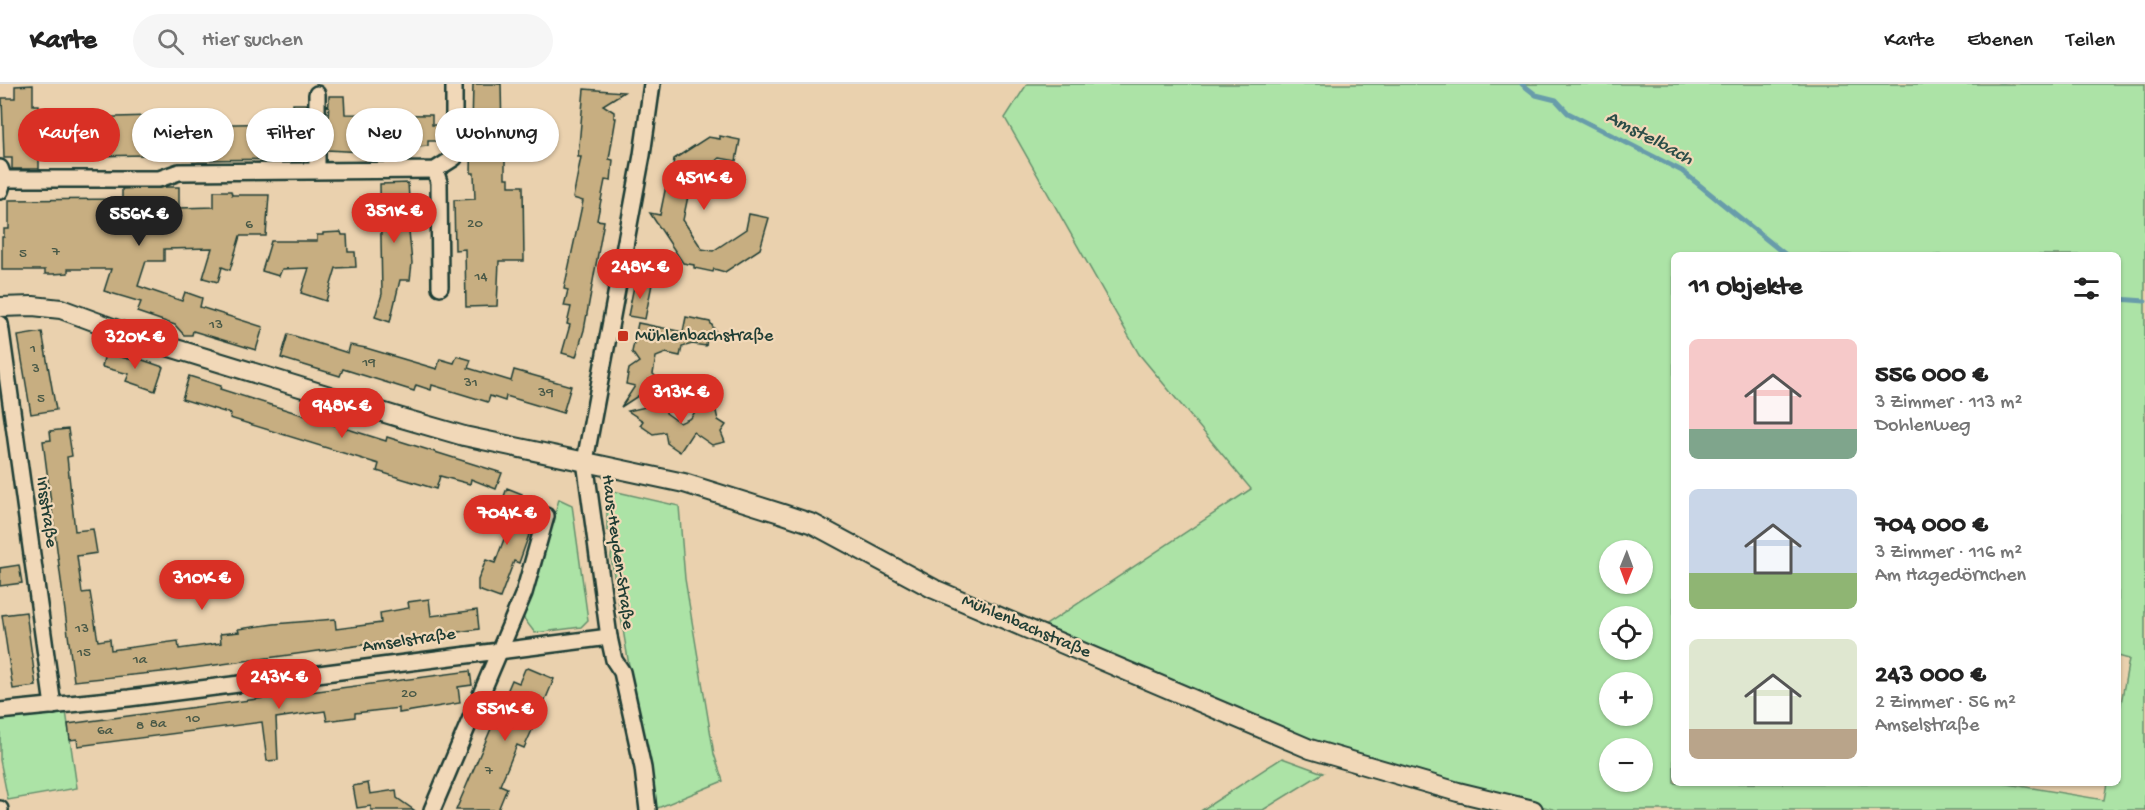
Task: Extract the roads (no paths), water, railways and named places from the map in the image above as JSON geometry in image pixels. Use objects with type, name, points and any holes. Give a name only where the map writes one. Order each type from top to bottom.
[{"type":"street","points":[[1,179],[159,179],[179,172],[435,170],[454,158],[454,84]]},
{"type":"street","name":"Haus-Heyden-Straße","points":[[648,810],[643,768],[622,672],[614,660],[609,637],[585,461],[642,155],[652,84]]},
{"type":"street","points":[[317,94],[317,170]]},
{"type":"street","points":[[435,170],[439,182],[440,287]]},
{"type":"street","name":"Mühlenbachstraße","points":[[0,307],[33,306],[60,309],[170,347],[398,417],[464,435],[684,483],[813,524],[934,589],[1310,749],[1458,792],[1533,810]]},
{"type":"street","name":"Irisstraße","points":[[0,324],[53,706]]},
{"type":"street","points":[[432,810],[524,593],[546,516]]},
{"type":"street","name":"Amselstraße","points":[[0,711],[609,637]]},
{"type":"waterway","name":"Amstelbach","points":[[1522,84],[1536,95],[1556,100],[1568,113],[1682,171],[1782,252]]},
{"type":"waterway","name":"Amstelbach","points":[[2121,299],[2145,301]]},
{"type":"place","name":"Mühlenbachstraße","points":[[623,336]]}]
